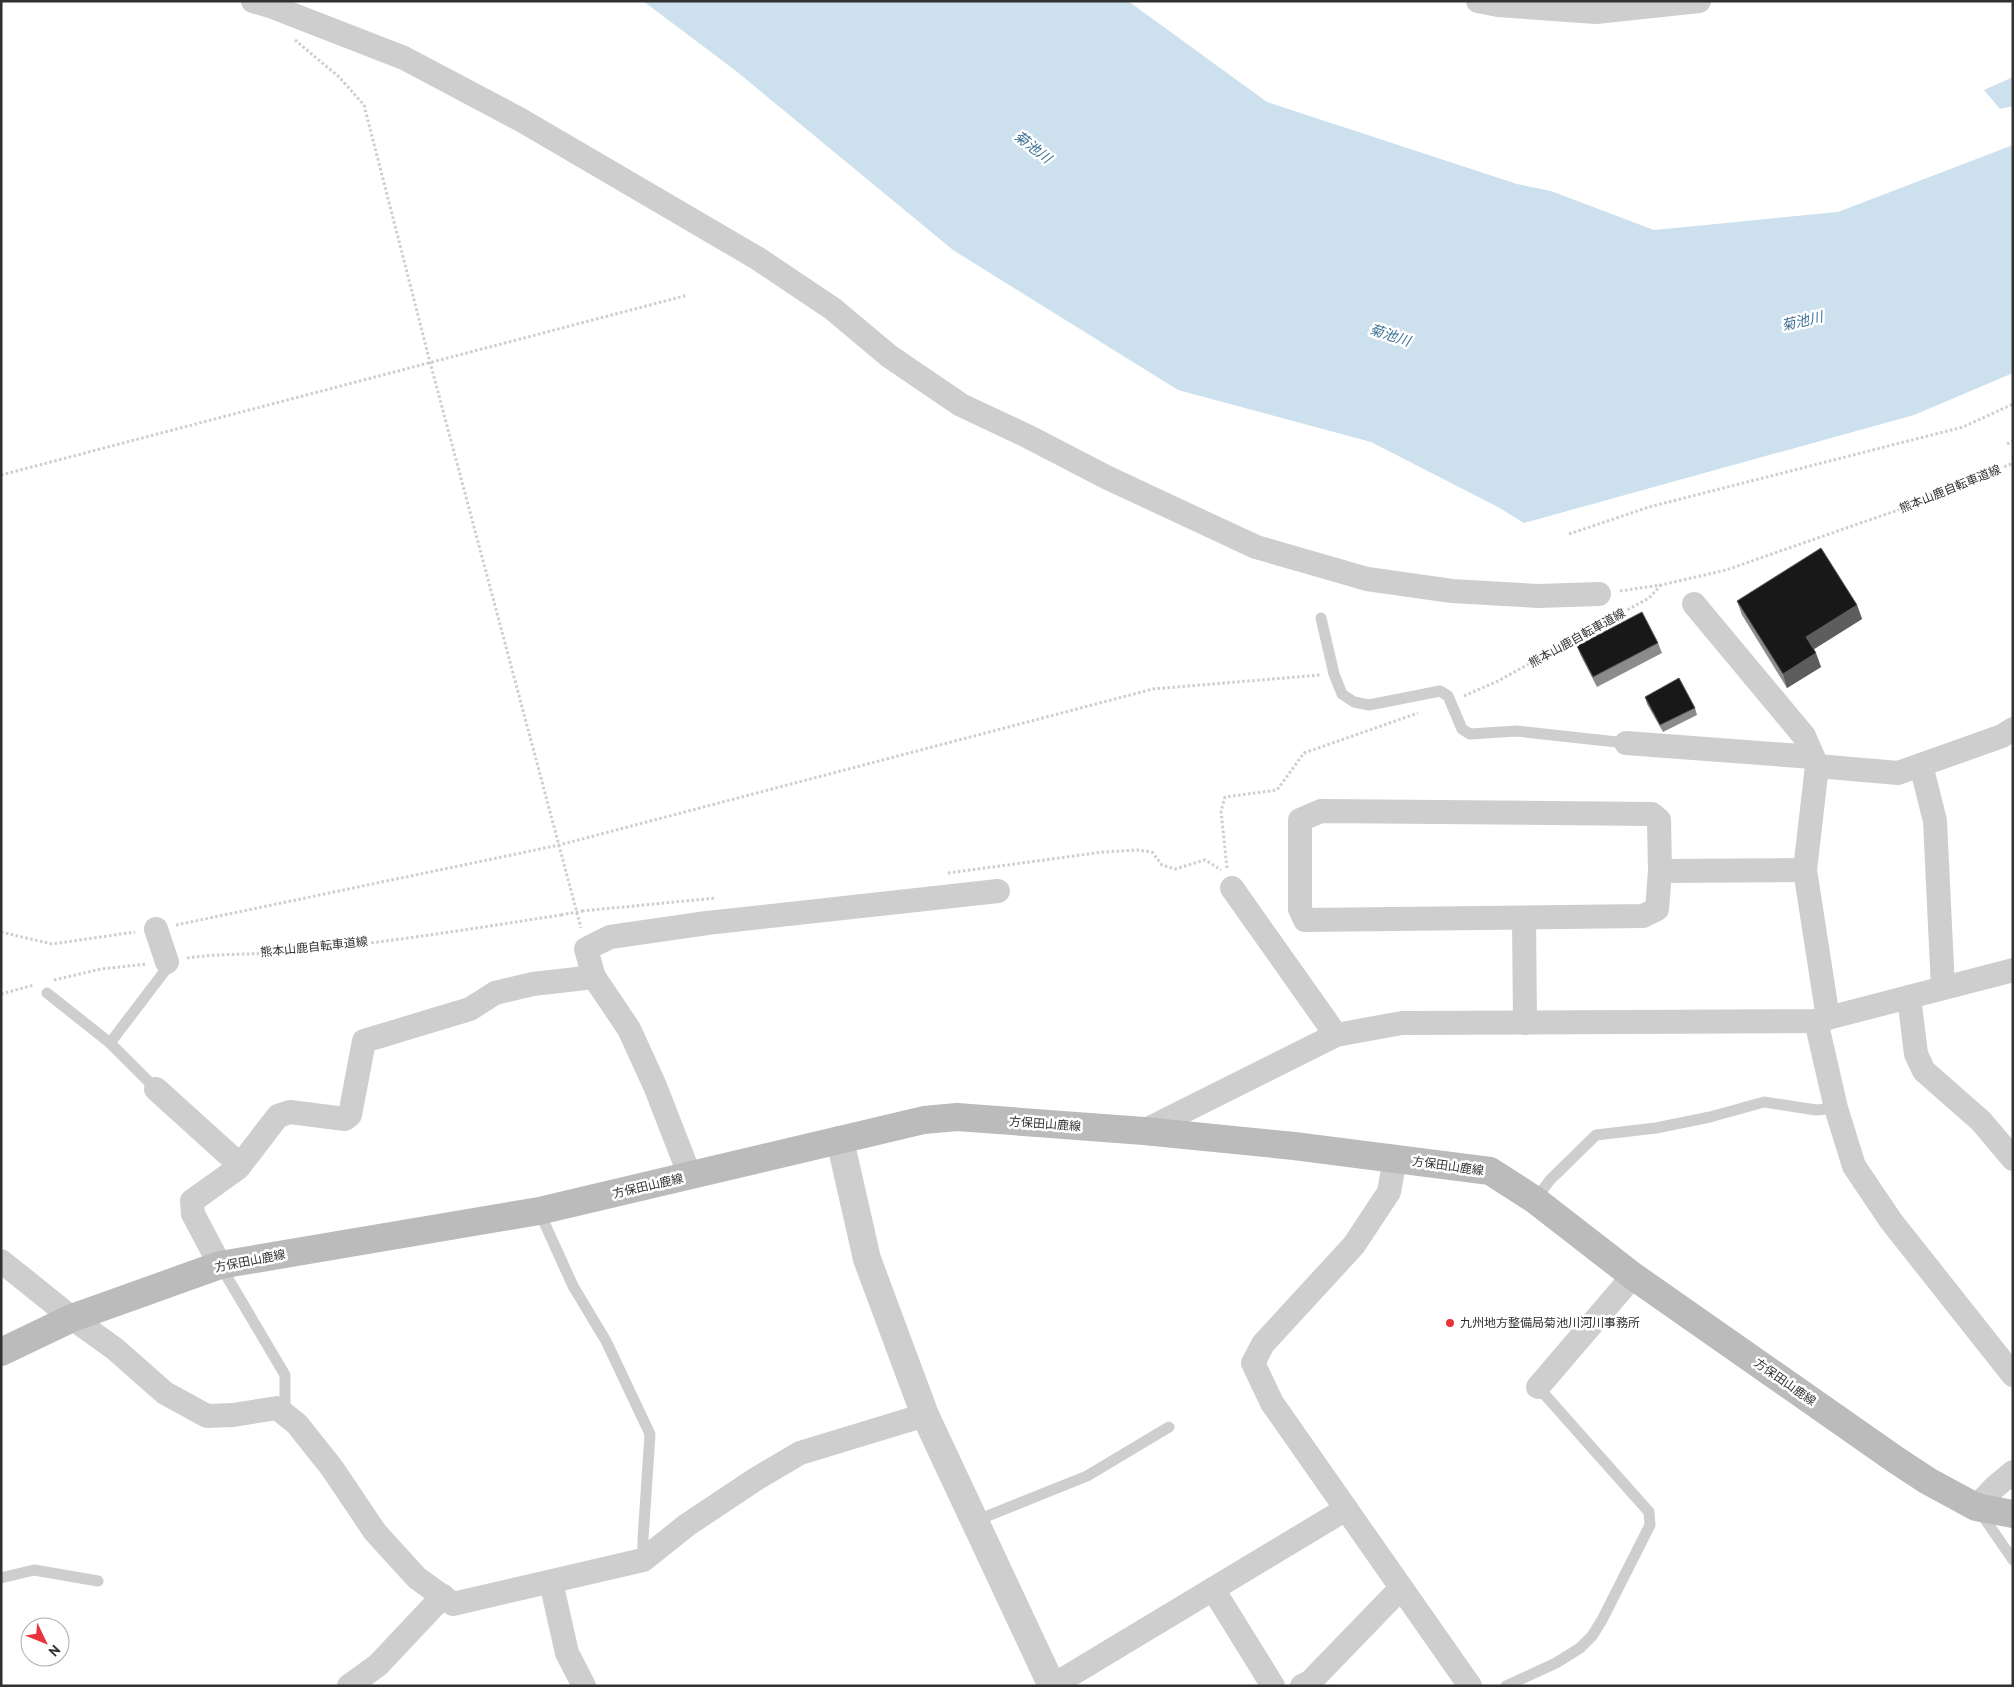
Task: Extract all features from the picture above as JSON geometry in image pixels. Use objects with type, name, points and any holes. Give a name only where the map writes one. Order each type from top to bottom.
[{"type":"main road","name":"方保田山鹿線","points":[[1,1352],[72,1318],[220,1265],[539,1211],[924,1120],[957,1117],[1144,1131],[1294,1146],[1490,1171],[1535,1200],[1633,1276],[1928,1481],[1976,1507],[2013,1514]]},
{"type":"street","points":[[253,1],[404,58],[521,120],[757,258],[833,309],[889,356],[961,405],[1027,436],[1108,478],[1256,547],[1367,579],[1452,592],[1538,596],[1599,594]]},
{"type":"street","points":[[1478,1],[1498,5],[1596,12],[1699,1]]},
{"type":"street","points":[[1694,604],[1804,736],[1815,762],[1805,870],[1822,1020],[1836,1108],[1854,1166],[1891,1221],[2013,1375]]},
{"type":"street","points":[[1626,743],[1815,762],[1898,773],[2002,736],[2013,729]]},
{"type":"street","points":[[1921,765],[1935,821],[1943,988]]},
{"type":"street","points":[[1322,811],[1652,814],[1660,820],[1660,871],[1658,909],[1643,916],[1305,920],[1300,909],[1300,820],[1322,811]]},
{"type":"street","points":[[1660,871],[1805,870]]},
{"type":"street","points":[[1230,881],[1336,1035]]},
{"type":"street","points":[[690,1176],[655,1086],[629,1029],[594,977],[586,949],[610,937],[707,923],[998,892]]},
{"type":"street","points":[[1524,918],[1525,1023]]},
{"type":"street","points":[[156,929],[167,962]]},
{"type":"street","points":[[1144,1131],[1336,1035],[1402,1023],[1822,1020],[2013,970]]},
{"type":"street","points":[[220,1265],[193,1214],[192,1201],[240,1165],[278,1116],[290,1112],[345,1119],[350,1115],[364,1042],[470,1009],[495,993],[533,984],[594,977]]},
{"type":"street","points":[[1909,997],[1916,1054],[1924,1071],[1980,1121],[2013,1159]]},
{"type":"street","points":[[156,1089],[240,1165]]},
{"type":"street","points":[[840,1140],[867,1259],[925,1414],[1052,1686],[1346,1509]]},
{"type":"street","points":[[1395,1158],[1389,1192],[1354,1245],[1263,1344],[1253,1363],[1272,1403],[1470,1686]]},
{"type":"street","points":[[1,1261],[72,1318],[115,1349],[165,1393],[207,1416],[233,1415],[277,1408],[297,1424],[332,1468],[375,1532],[417,1578],[453,1604],[644,1560],[687,1525],[756,1479],[800,1453],[925,1414]]},
{"type":"street","points":[[1538,1387],[1633,1276]]},
{"type":"street","points":[[1976,1507],[2013,1472]]},
{"type":"street","points":[[550,1582],[567,1653],[584,1686]]},
{"type":"street","points":[[1302,1686],[1310,1682],[1401,1588]]},
{"type":"street","points":[[1213,1589],[1273,1686]]},
{"type":"street","points":[[349,1686],[378,1665],[442,1596]]},
{"type":"lane","points":[[1321,618],[1334,674],[1342,694],[1354,702],[1369,705],[1440,691],[1448,696],[1462,729],[1470,734],[1516,731],[1626,743]]},
{"type":"lane","points":[[110,1043],[164,972],[167,962]]},
{"type":"lane","points":[[47,987],[110,1043],[156,1089]]},
{"type":"lane","points":[[1535,1200],[1550,1180],[1596,1136],[1656,1128],[1710,1117],[1764,1102],[1816,1110],[1836,1108]]},
{"type":"lane","points":[[539,1211],[573,1286],[606,1342],[650,1434],[643,1539],[644,1560]]},
{"type":"lane","points":[[220,1265],[285,1375],[285,1415]]},
{"type":"lane","points":[[1506,1686],[1556,1663],[1580,1648],[1592,1636],[1602,1620],[1650,1524],[1649,1512],[1538,1387]]},
{"type":"lane","points":[[975,1521],[1086,1476],[1169,1427]]},
{"type":"lane","points":[[1976,1507],[2013,1560]]},
{"type":"lane","points":[[1,1578],[34,1570],[98,1581]]},
{"type":"path","points":[[288,35],[339,77],[364,105],[430,362],[560,845],[586,949]]},
{"type":"path","points":[[1,474],[688,295]]},
{"type":"path","points":[[1569,534],[1648,507],[1962,427],[2013,404]]},
{"type":"path","points":[[2007,444],[2013,441]]},
{"type":"path","name":"熊本山鹿自転車道線","points":[[1230,881],[1221,811],[1225,797],[1277,790],[1304,753],[1451,702],[1498,681],[1649,598],[1661,585],[1726,570],[1800,546],[1941,495],[2013,464]]},
{"type":"path","points":[[1599,594],[1661,585]]},
{"type":"path","points":[[1,932],[52,944],[156,929],[560,845],[1154,689],[1334,674]]},
{"type":"path","name":"熊本山鹿自転車道線","points":[[47,987],[101,969],[167,962],[209,955],[285,952],[414,937],[582,911]]},
{"type":"path","points":[[1,994],[26,987]]},
{"type":"water","name":"菊池川","points":[[643,1],[1128,1],[1267,102],[1517,184],[1551,191],[1654,230],[1838,212],[2013,145],[2013,373],[1914,415],[1524,523],[1498,507],[1371,442],[1178,390],[953,250],[736,71]]},
{"type":"water","points":[[2013,77],[2013,106],[2000,109],[1984,90]]},
{"type":"building","points":[[1821,548],[1857,605],[1806,637],[1816,653],[1783,674],[1737,601]]},
{"type":"building","points":[[1642,612],[1658,643],[1593,677],[1577,646]]},
{"type":"building","points":[[1679,678],[1695,708],[1660,725],[1645,697]]},
{"type":"place","name":"九州地方整備局菊池川河川事務所","points":[[1450,1323]]}]
